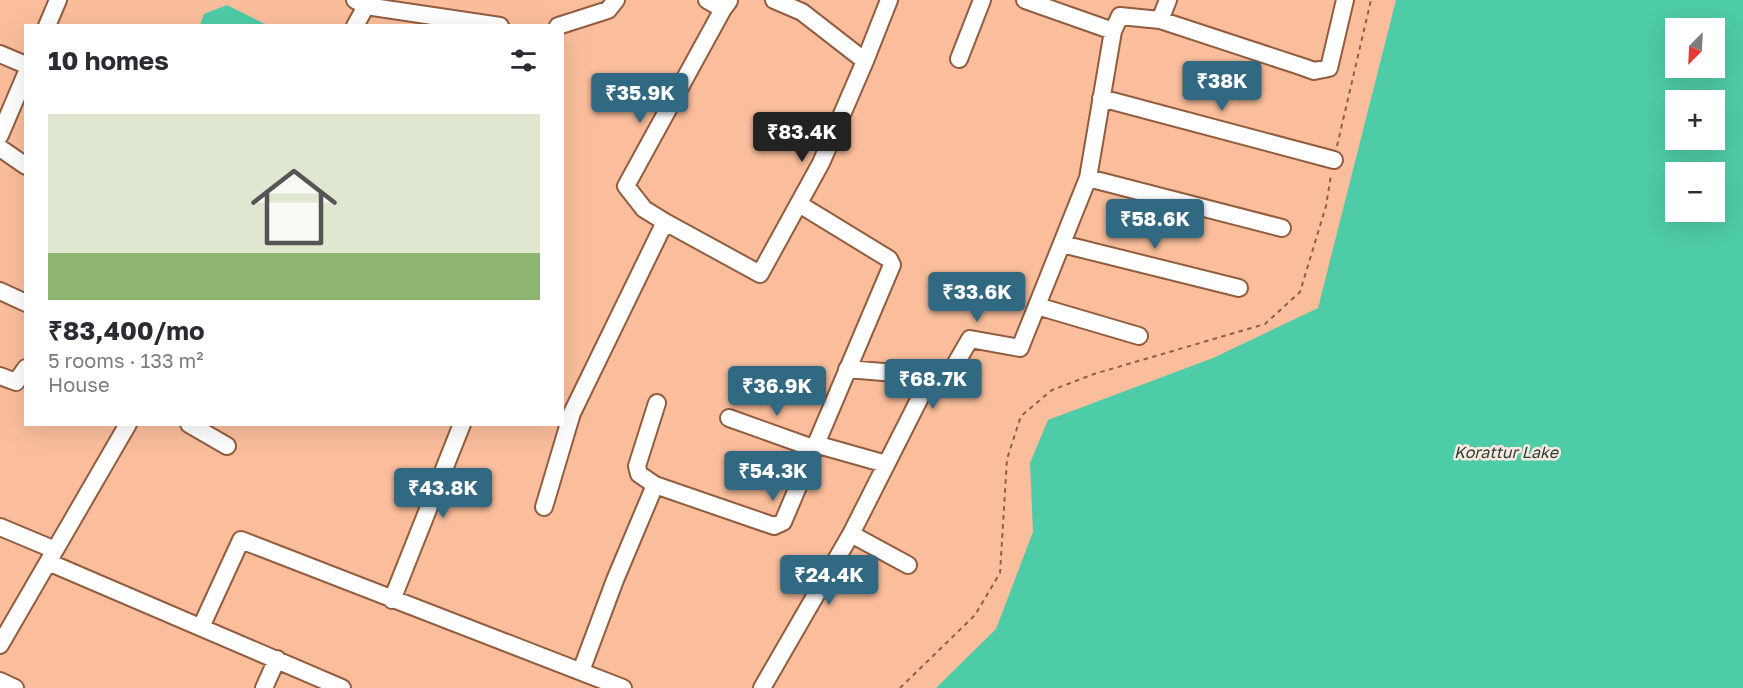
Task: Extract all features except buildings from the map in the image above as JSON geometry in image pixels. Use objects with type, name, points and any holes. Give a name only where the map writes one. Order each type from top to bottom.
[{"type":"street","points":[[48,24],[58,0]]},
{"type":"street","points":[[564,24],[608,10],[616,0]]},
{"type":"street","points":[[707,0],[726,4],[626,186],[644,209],[760,274],[822,163],[890,0]]},
{"type":"street","points":[[774,0],[802,12],[865,62]]},
{"type":"street","points":[[959,59],[982,0]]},
{"type":"street","points":[[1025,0],[1113,31]]},
{"type":"street","points":[[1160,21],[1168,0]]},
{"type":"street","points":[[847,369],[931,376],[945,382],[970,339],[1020,348],[1088,178],[1113,31],[1118,20],[1124,15],[1160,21],[1303,67],[1323,71],[1329,68],[1345,0]]},
{"type":"street","points":[[356,24],[361,3],[488,24]]},
{"type":"street","points":[[0,54],[24,64]]},
{"type":"street","points":[[0,135],[24,79]]},
{"type":"street","points":[[1101,98],[1334,160]]},
{"type":"street","points":[[0,148],[24,165]]},
{"type":"street","points":[[1088,178],[1282,228]]},
{"type":"street","points":[[657,403],[637,466],[639,474],[655,485],[778,526],[783,522],[891,268],[891,262],[799,204]]},
{"type":"street","points":[[544,507],[572,413],[665,222]]},
{"type":"street","points":[[1062,244],[1239,288]]},
{"type":"street","points":[[0,291],[24,302]]},
{"type":"street","points":[[1037,306],[1139,336]]},
{"type":"street","points":[[0,376],[16,382],[24,371]]},
{"type":"street","points":[[762,688],[851,534],[931,376]]},
{"type":"street","points":[[729,418],[814,446],[886,464]]},
{"type":"street","points":[[0,645],[127,426]]},
{"type":"street","points":[[192,426],[227,446]]},
{"type":"street","points":[[392,600],[461,426]]},
{"type":"street","points":[[581,671],[615,580],[655,485]]},
{"type":"street","points":[[0,527],[52,556],[201,627],[342,688]]},
{"type":"street","points":[[851,534],[908,565]]},
{"type":"street","points":[[201,627],[241,540],[623,688]]},
{"type":"street","points":[[264,688],[277,659]]},
{"type":"street","points":[[0,681],[15,688]]},
{"type":"path","points":[[900,688],[975,615],[999,573],[1007,459],[1021,416],[1052,390],[1094,374],[1265,324],[1300,292],[1326,206],[1345,103],[1371,0]]},
{"type":"water","name":"Korattur Lake","points":[[1396,0],[1743,0],[1743,688],[936,688],[996,629],[1033,532],[1030,463],[1048,420],[1213,358],[1318,308]]},
{"type":"water","points":[[227,5],[265,24],[200,24],[204,14]]}]
